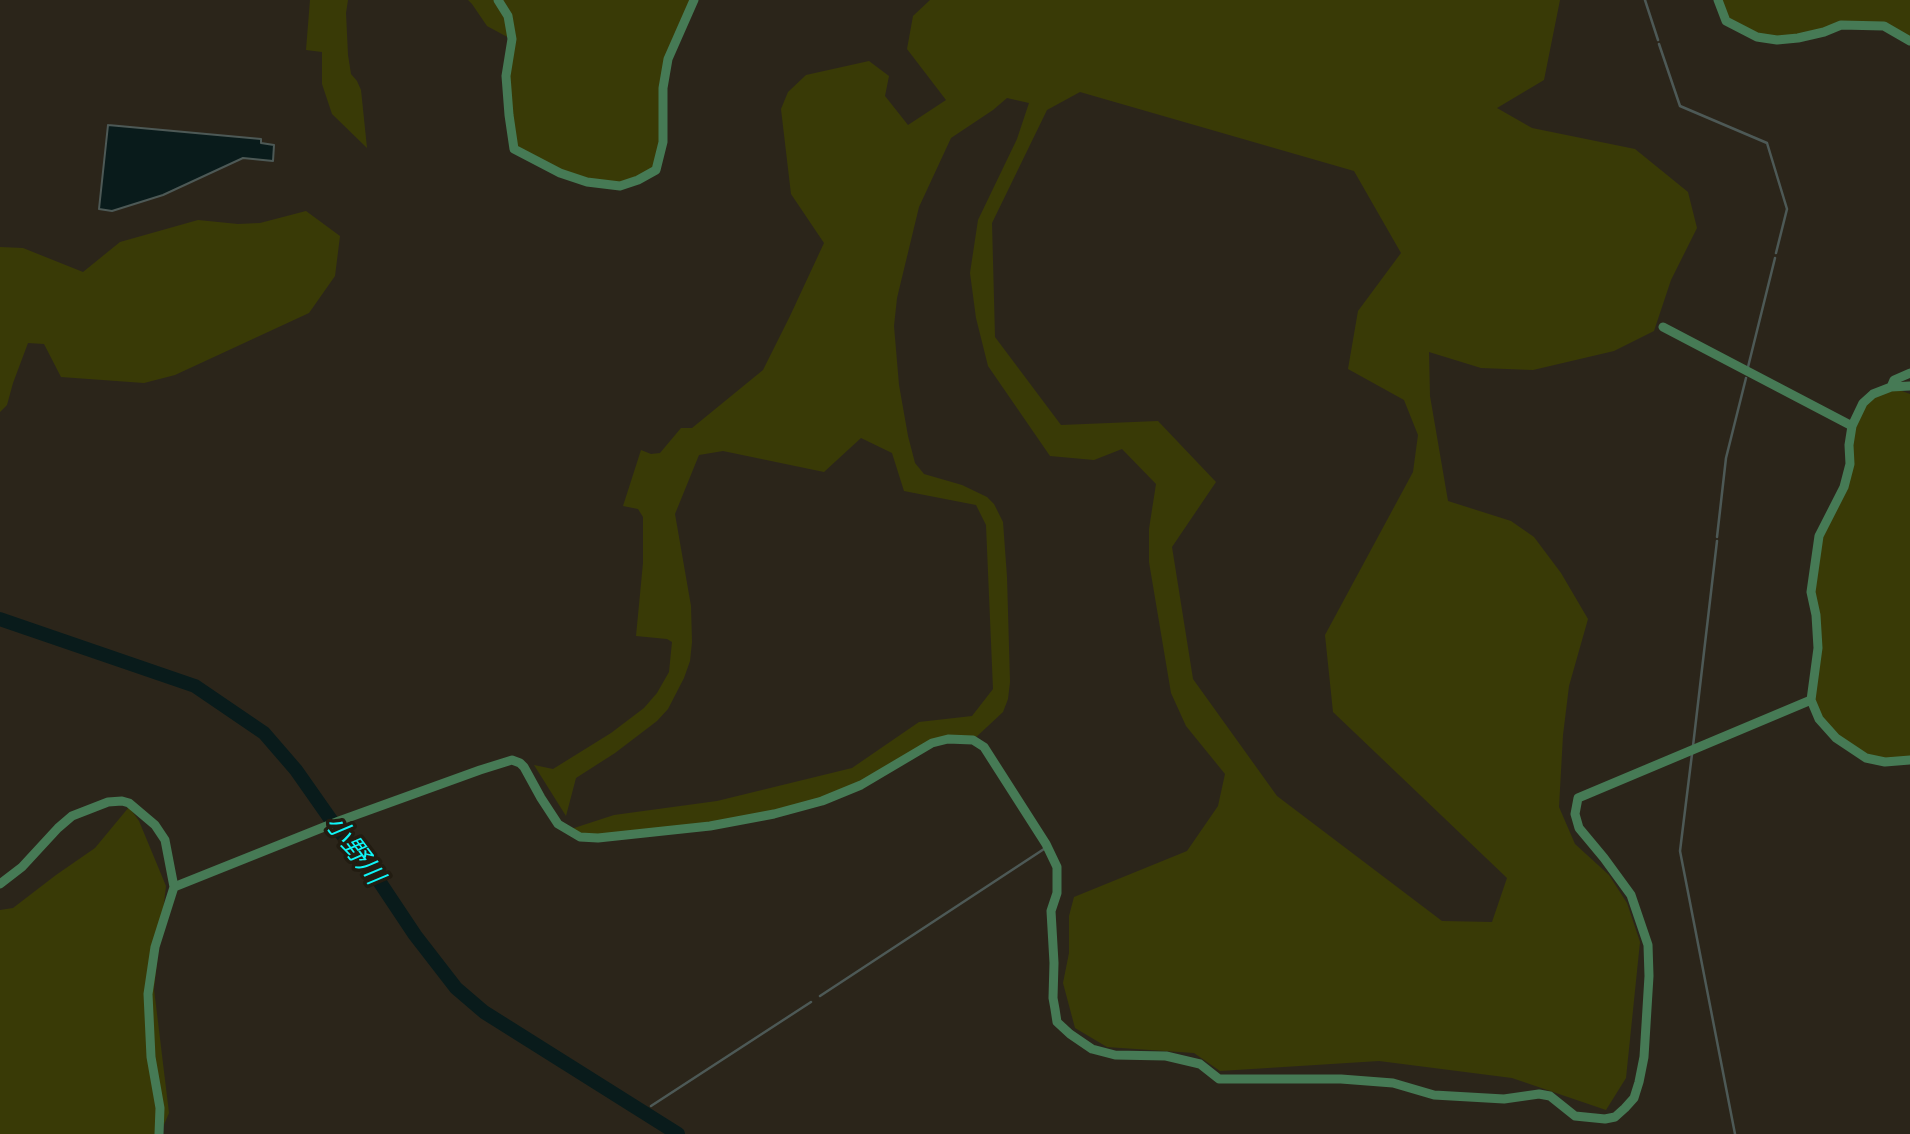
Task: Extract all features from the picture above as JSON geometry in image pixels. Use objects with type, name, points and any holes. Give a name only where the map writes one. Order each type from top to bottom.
[{"type":"street","points":[[498,0],[508,16],[512,38],[506,76],[513,149],[560,173],[587,182],[620,186],[656,170],[663,142],[663,88],[668,59],[694,0]]},
{"type":"street","points":[[1718,0],[1726,21],[1757,37],[1777,40],[1824,32],[1841,25],[1884,26],[1910,41]]},
{"type":"street","points":[[1662,327],[1852,426]]},
{"type":"street","points":[[1891,387],[1895,380],[1910,373]]},
{"type":"street","points":[[1910,386],[1891,387],[1873,394],[1863,403],[1852,426],[1850,464],[1844,487],[1819,536],[1811,592],[1816,614],[1818,648],[1811,700],[1819,719],[1836,738],[1866,758],[1885,762],[1910,760]]},
{"type":"street","points":[[174,887],[333,824],[512,760],[524,767],[558,824],[580,837],[598,838],[736,822],[822,801],[861,785],[932,743],[948,738],[973,740],[984,747],[1046,844],[1057,867],[1057,893],[1051,911],[1053,998],[1057,1022],[1092,1049],[1115,1055],[1166,1056],[1200,1064],[1219,1079],[1341,1079],[1393,1083],[1434,1095],[1504,1099],[1539,1094],[1550,1096],[1575,1116],[1605,1119],[1615,1117],[1625,1108],[1634,1098],[1639,1082],[1644,1056],[1649,976],[1647,945],[1631,895],[1579,828],[1575,814],[1578,798],[1811,700]]},
{"type":"street","points":[[0,884],[22,867],[72,816],[108,802],[122,801],[133,805],[155,825],[165,840],[174,887],[155,947],[148,993],[151,1057],[160,1108],[159,1134]]},
{"type":"shaded area","points":[[310,0],[348,0],[348,55],[351,74],[361,90],[367,148],[332,114],[322,84],[322,52],[306,50]]},
{"type":"shaded area","points":[[468,0],[694,0],[668,59],[662,145],[656,170],[620,186],[587,182],[514,149],[509,115],[511,39],[487,26]]},
{"type":"shaded area","points":[[930,0],[1560,0],[1544,80],[1497,108],[1532,128],[1635,149],[1688,192],[1697,228],[1671,280],[1654,331],[1614,351],[1533,370],[1481,368],[1429,352],[1430,396],[1448,501],[1511,521],[1534,537],[1561,573],[1588,619],[1569,686],[1559,807],[1575,844],[1609,875],[1627,903],[1640,942],[1626,1078],[1606,1110],[1512,1078],[1379,1061],[1220,1071],[1194,1053],[1107,1047],[1075,1028],[1063,983],[1069,953],[1069,916],[1074,897],[1187,851],[1218,806],[1225,774],[1186,726],[1171,693],[1149,562],[1149,529],[1156,484],[1122,449],[1094,460],[1050,456],[988,366],[976,318],[970,273],[978,220],[1017,139],[1029,103],[1007,98],[951,138],[919,207],[897,298],[894,326],[899,385],[915,463],[924,474],[962,485],[987,497],[994,504],[1003,522],[1010,682],[1003,712],[973,740],[948,739],[861,785],[774,814],[598,838],[568,830],[614,815],[717,801],[852,768],[919,722],[972,716],[993,689],[986,525],[976,505],[904,491],[892,453],[861,438],[824,472],[723,451],[699,455],[675,514],[691,606],[692,642],[690,661],[684,678],[668,709],[657,721],[615,753],[576,778],[566,816],[534,765],[553,769],[611,733],[644,708],[657,693],[669,672],[672,642],[667,639],[636,636],[643,563],[643,517],[638,509],[623,506],[641,450],[651,454],[660,453],[681,428],[692,428],[763,370],[824,243],[791,194],[781,109],[788,92],[806,75],[869,61],[889,76],[885,96],[908,125],[946,100],[907,49],[913,16]],"holes":[[[1080,92],[1354,171],[1401,253],[1358,311],[1348,369],[1404,400],[1418,435],[1413,472],[1325,635],[1333,712],[1507,878],[1492,922],[1442,921],[1277,796],[1193,679],[1172,547],[1216,482],[1158,421],[1061,425],[995,337],[992,223],[1047,110]]]},
{"type":"shaded area","points":[[1718,0],[1910,0],[1910,41],[1883,26],[1841,25],[1777,40],[1726,21]]},
{"type":"shaded area","points":[[108,125],[261,139],[261,143],[274,145],[273,161],[243,158],[163,195],[112,211],[99,209]]},
{"type":"shaded area","points":[[306,211],[340,236],[335,276],[309,313],[175,375],[144,383],[61,377],[44,344],[28,343],[7,405],[0,412],[0,247],[23,248],[83,272],[120,242],[198,220],[260,223]]},
{"type":"shaded area","points":[[1891,387],[1910,394],[1910,760],[1866,758],[1836,738],[1811,700],[1818,648],[1811,592],[1819,536],[1844,487],[1849,445],[1863,403]]},
{"type":"shaded area","points":[[129,807],[139,821],[166,886],[154,989],[169,1113],[160,1134],[0,1134],[0,910],[13,908],[95,848]]},
{"type":"waterway","points":[[1645,0],[1658,40]]},
{"type":"waterway","points":[[1659,44],[1680,106],[1767,143],[1787,209],[1776,253]]},
{"type":"waterway","points":[[1748,367],[1775,258]]},
{"type":"waterway","points":[[1717,537],[1726,458],[1746,378]]},
{"type":"waterway","points":[[1693,746],[1717,541]]},
{"type":"waterway","name":"小野川","points":[[0,619],[195,686],[264,733],[296,770],[336,827],[373,872],[415,935],[456,988],[484,1012],[678,1134]]},
{"type":"waterway","points":[[1692,754],[1680,851],[1735,1134]]},
{"type":"waterway","points":[[820,996],[1044,849]]},
{"type":"waterway","points":[[651,1106],[811,1002]]}]
